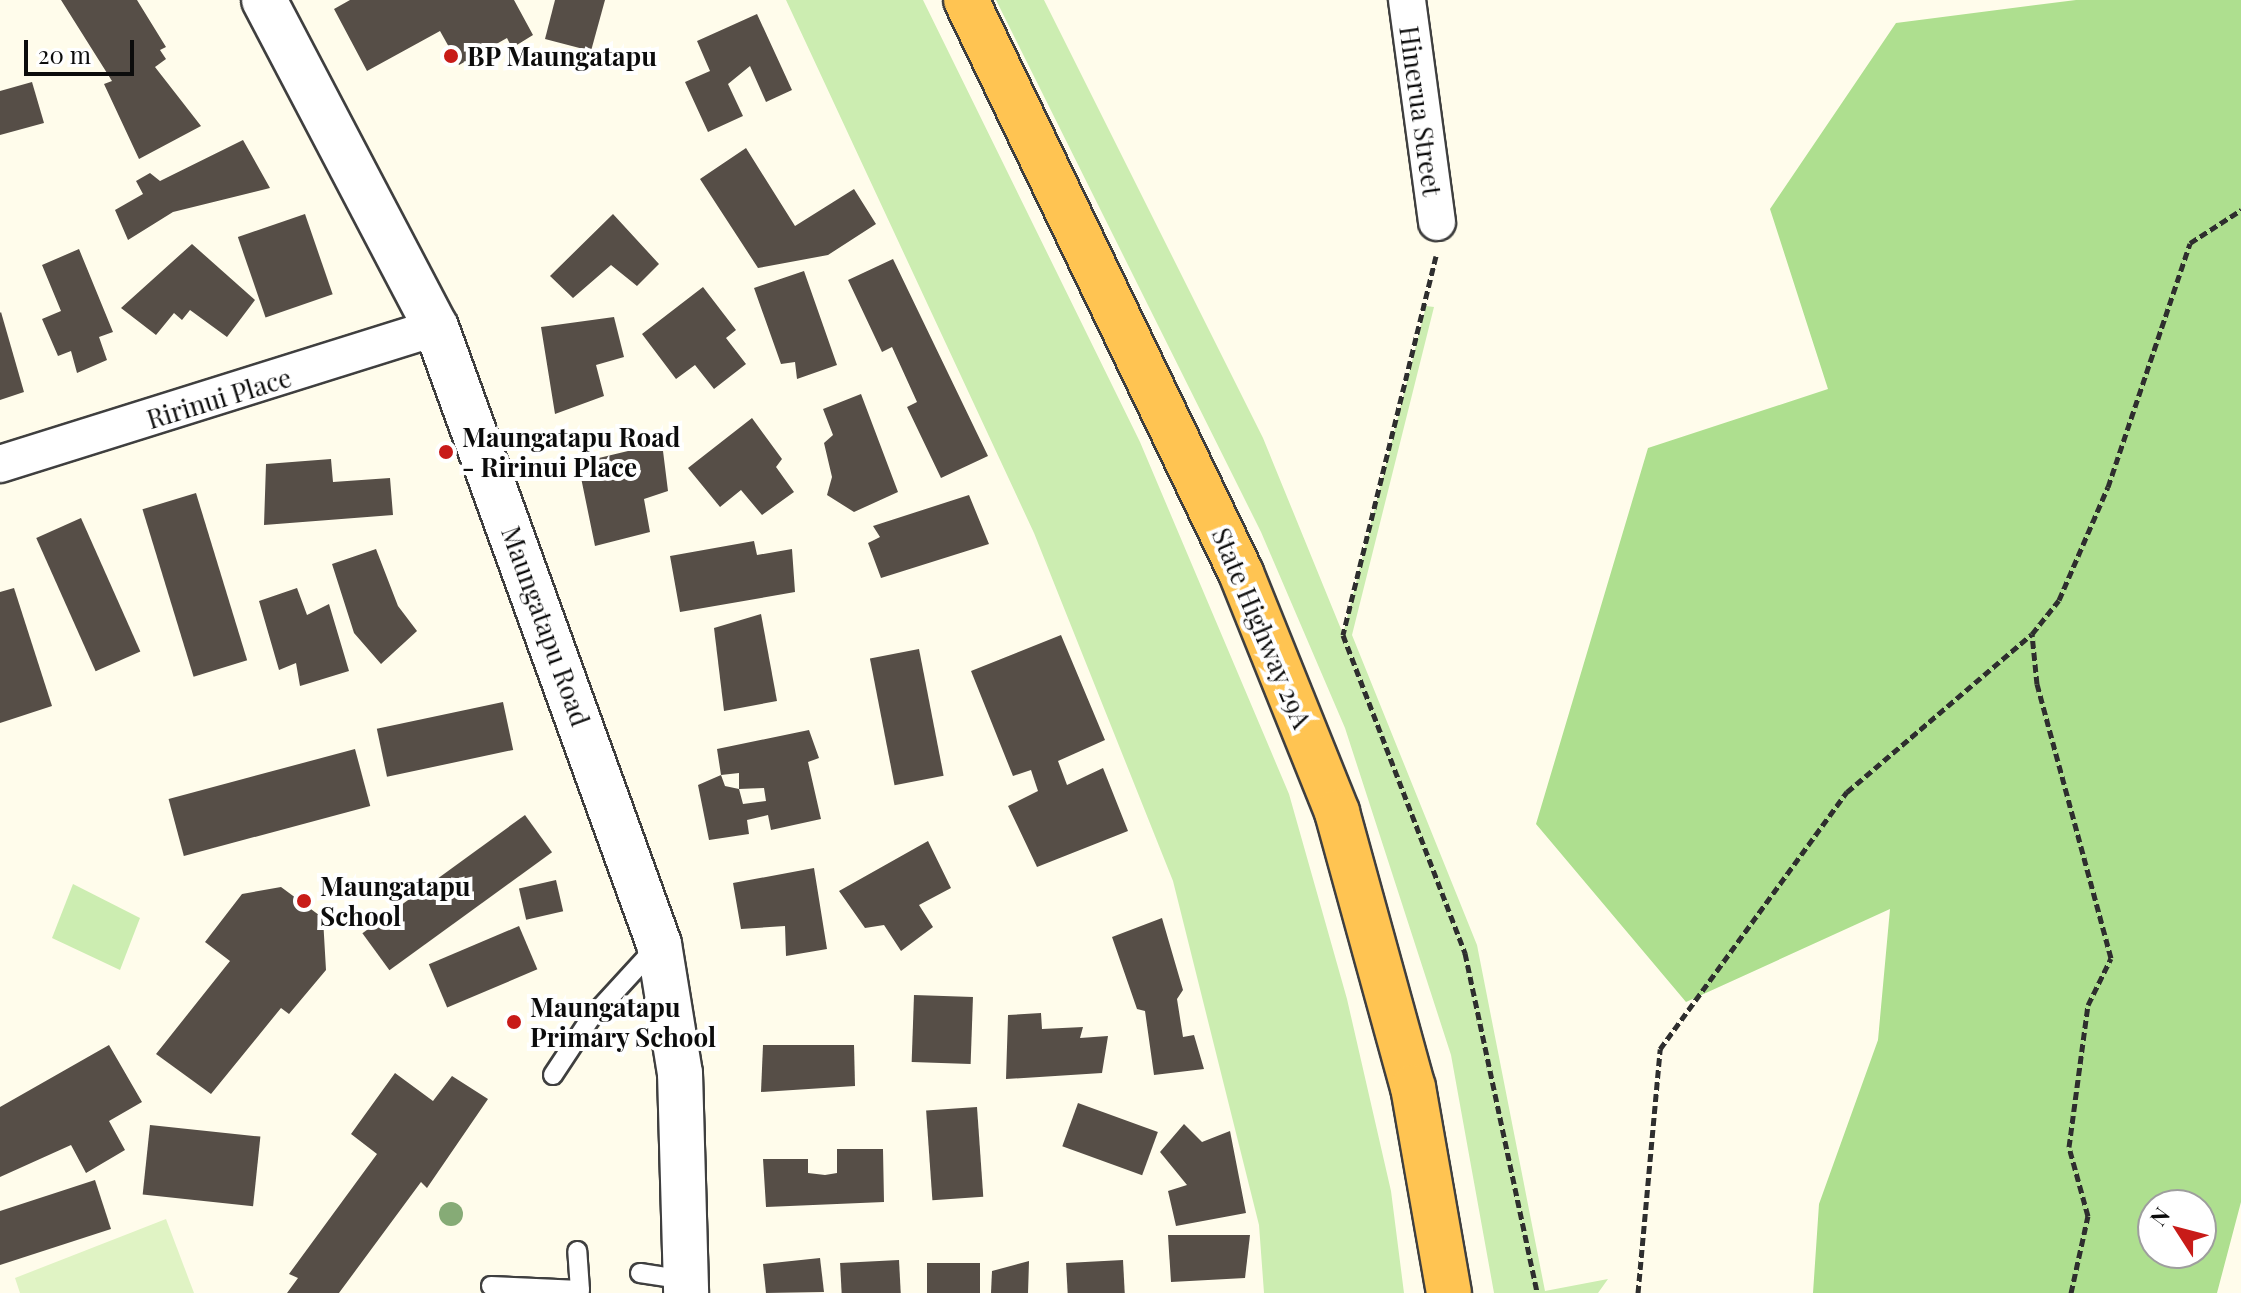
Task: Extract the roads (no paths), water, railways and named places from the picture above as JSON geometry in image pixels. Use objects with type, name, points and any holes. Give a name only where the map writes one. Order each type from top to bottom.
[{"type":"highway","name":"State Highway 29A","points":[[966,0],[1241,573],[1332,799],[1413,1087],[1449,1293]]},
{"type":"street","name":"Maungatapu Road","points":[[264,0],[436,327],[659,944],[680,1073],[686,1286]]},
{"type":"street","name":"Hinerua Street","points":[[1407,0],[1437,222]]},
{"type":"street","name":"Ririnui Place","points":[[0,464],[436,327]]},
{"type":"lane","points":[[553,1075],[624,979],[659,944]]},
{"type":"lane","points":[[491,1286],[580,1290],[577,1251]]},
{"type":"lane","points":[[640,1273],[686,1286]]},
{"type":"place","name":"BP Maungatapu","points":[[451,56]]},
{"type":"place","name":"Maungatapu Road - Ririnui Place","points":[[446,452]]},
{"type":"place","name":"Maungatapu School","points":[[304,901]]},
{"type":"place","name":"Maungatapu Primary School","points":[[514,1022]]}]
